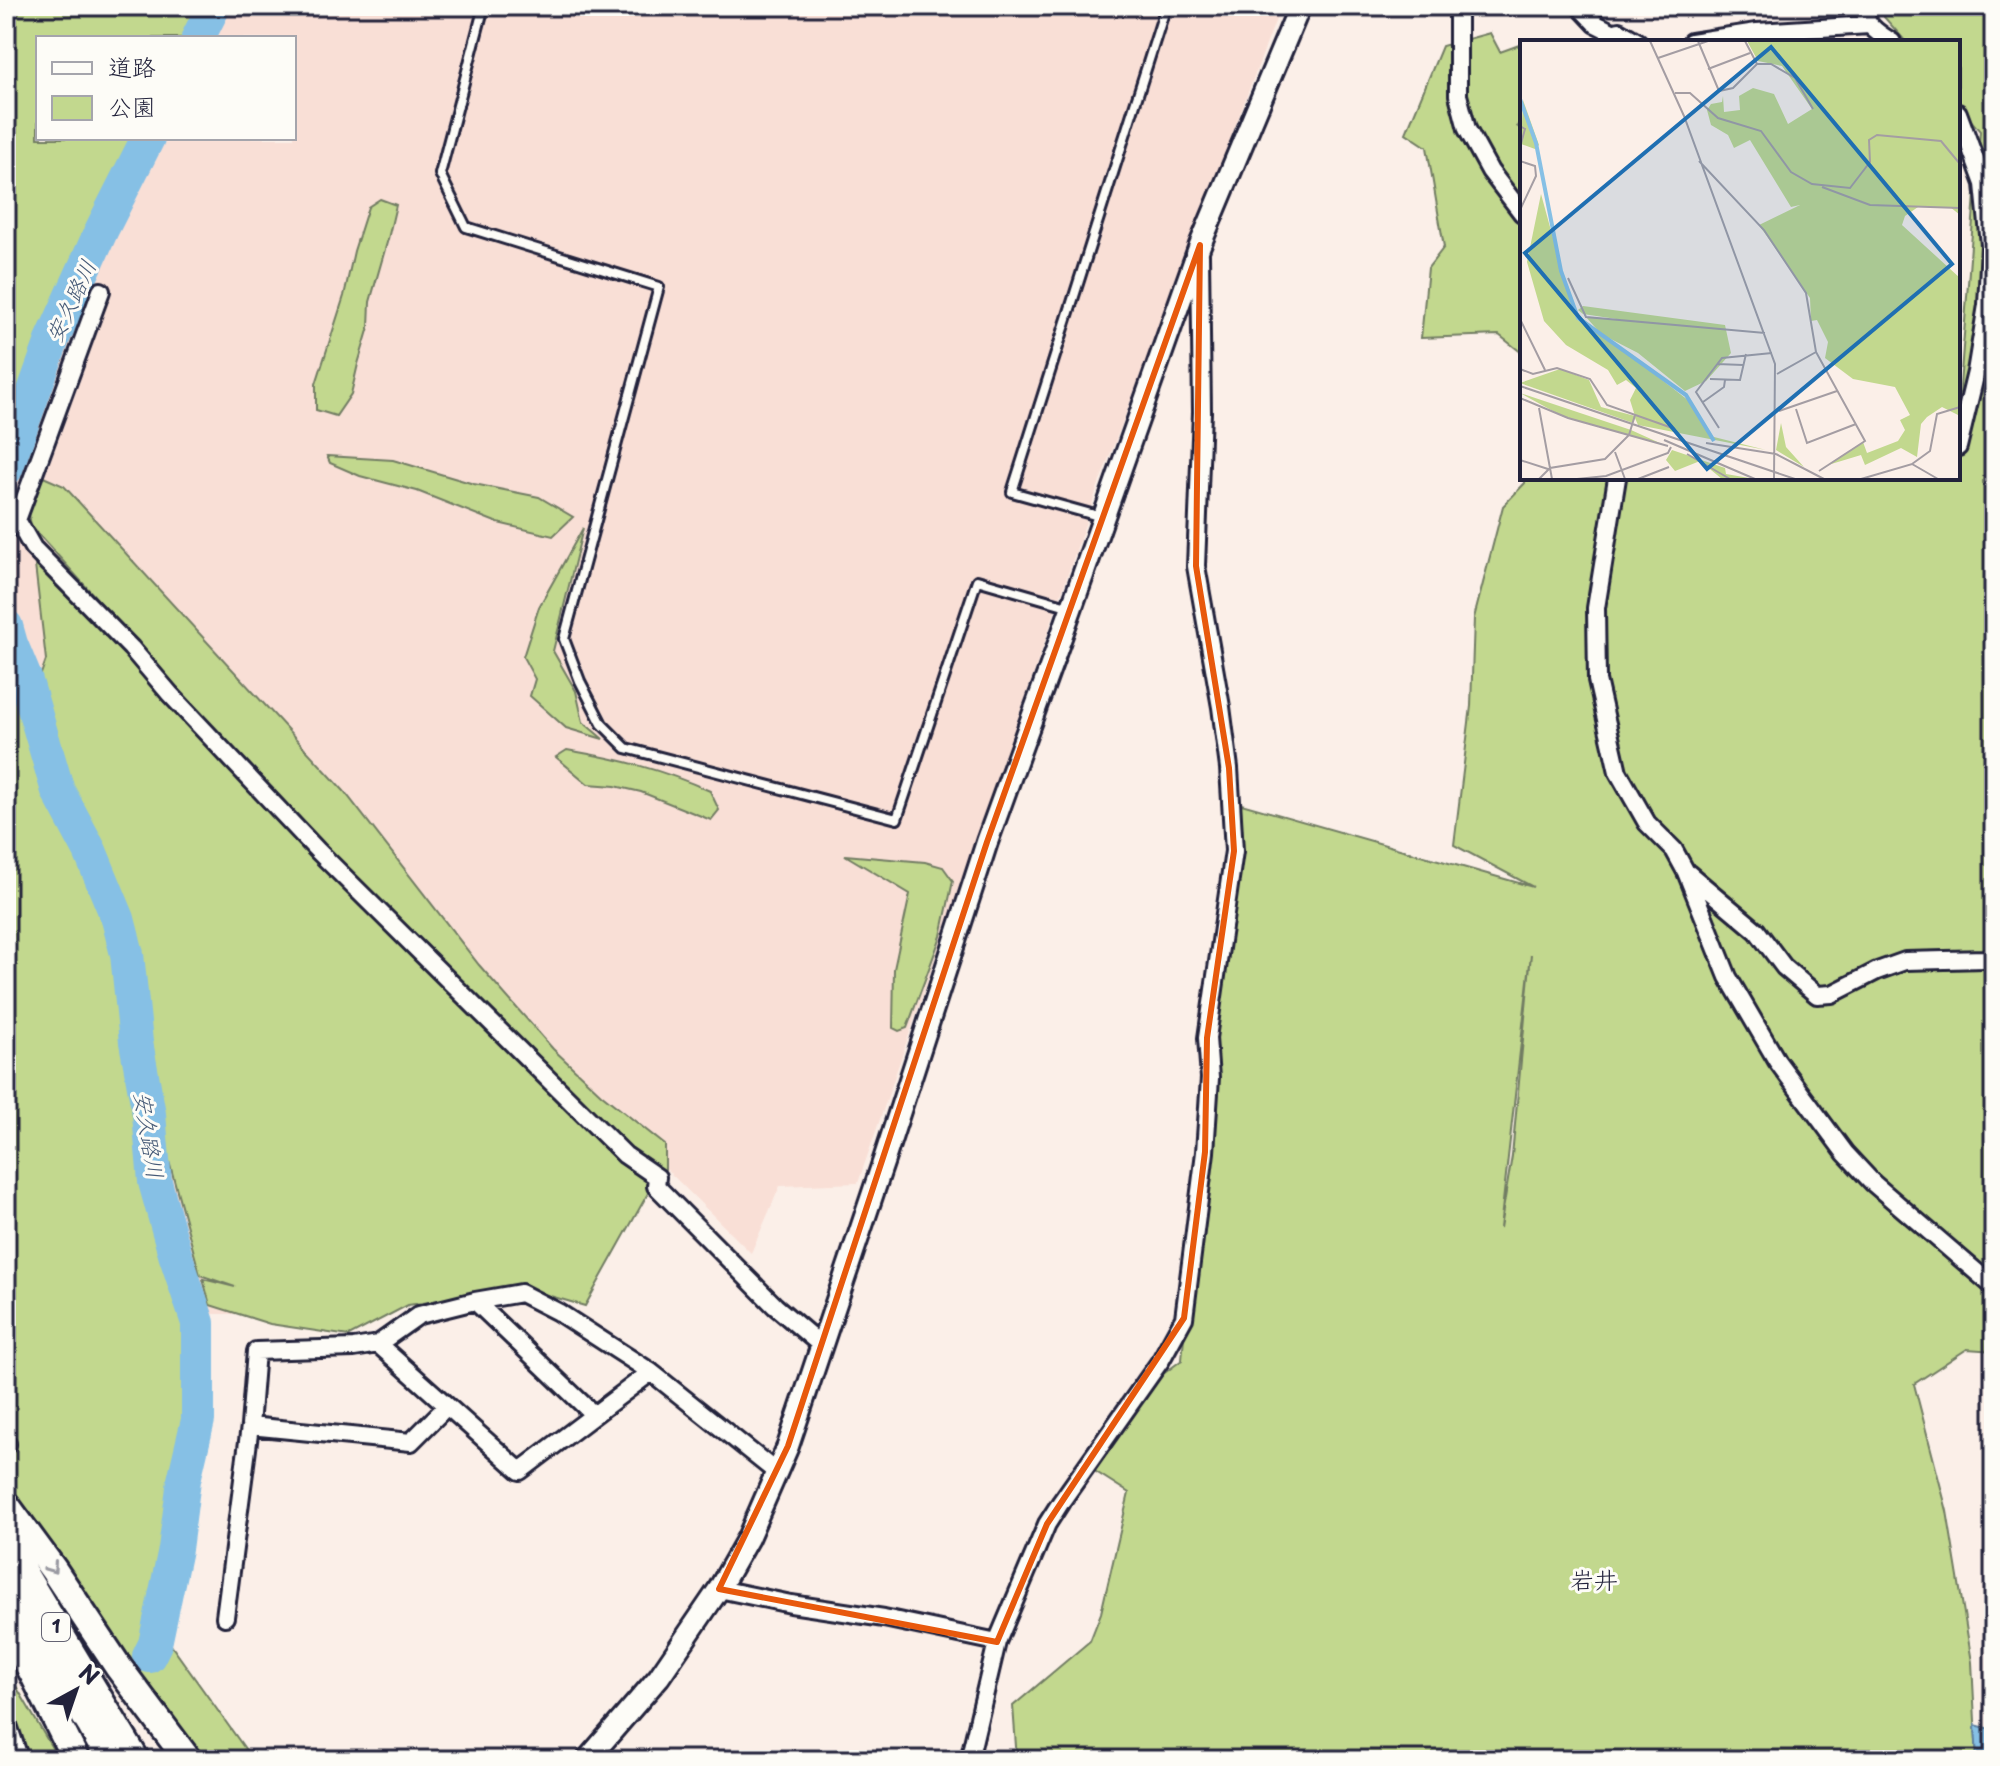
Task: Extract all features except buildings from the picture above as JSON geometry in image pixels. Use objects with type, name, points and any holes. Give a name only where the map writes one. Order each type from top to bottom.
[{"type":"highway","name":"1","points":[[6,1505],[119,1668],[188,1760]]},
{"type":"highway","name":"1","points":[[6,1544],[98,1717],[110,1760]]},
{"type":"highway","name":"1","points":[[6,1590],[98,1717],[136,1760]]},
{"type":"highway","points":[[6,1624],[76,1760]]},
{"type":"street","points":[[587,1760],[659,1677],[719,1589],[748,1538],[788,1446],[987,842],[1200,245],[1300,6]]},
{"type":"street","points":[[1458,6],[1458,95],[1467,129],[1490,171],[1520,210]]},
{"type":"street","points":[[1579,6],[1596,24],[1635,40]]},
{"type":"street","points":[[1866,6],[1864,14],[1869,25],[1889,40]]},
{"type":"street","points":[[1704,40],[1757,32],[1869,25]]},
{"type":"street","points":[[1960,118],[1984,184],[1990,245],[1987,305],[1976,372],[1960,439]]},
{"type":"street","points":[[969,1760],[997,1642],[1047,1524],[1161,1360],[1184,1318],[1205,1152],[1210,1078],[1207,1038],[1234,851],[1227,753],[1196,566],[1202,412],[1200,245]]},
{"type":"street","points":[[101,291],[17,520],[33,548],[131,648],[170,694],[318,851],[625,1155],[657,1177],[656,1186],[775,1306],[822,1346]]},
{"type":"street","points":[[1617,480],[1596,608],[1597,680],[1618,772],[1647,823],[1674,850],[1686,872],[1728,977],[1744,1005],[1777,1061],[1836,1142],[1873,1183],[1994,1287]]},
{"type":"street","points":[[1686,872],[1757,931],[1784,967],[1817,995],[1832,994],[1877,971],[1905,961],[1985,959],[1994,955]]},
{"type":"street","points":[[225,1617],[250,1426],[256,1351],[354,1348],[378,1344],[419,1315],[521,1293],[558,1312],[651,1372],[776,1472]]},
{"type":"street","points":[[475,1301],[594,1415]]},
{"type":"street","points":[[378,1344],[520,1471],[651,1372]]},
{"type":"street","points":[[250,1426],[411,1442],[447,1406]]},
{"type":"street","points":[[719,1589],[884,1618],[997,1642]]},
{"type":"street","points":[[6,1719],[20,1760]]},
{"type":"lane","points":[[484,6],[440,174],[466,227],[659,287],[564,639],[580,681],[602,724],[626,748],[897,819],[977,580],[1072,607]]},
{"type":"lane","points":[[1104,518],[1012,492],[1166,6]]},
{"type":"highlighted area","points":[[1200,245],[1196,566],[1229,768],[1234,851],[1207,1038],[1205,1152],[1184,1318],[1047,1524],[997,1642],[719,1589],[788,1446],[987,842]]},
{"type":"shaded area","points":[[224,6],[1281,6],[1099,484],[858,1183],[780,1186],[751,1253],[652,1155],[464,1265],[366,1314],[179,1314],[62,878],[6,649],[6,393],[149,140],[296,140],[296,36],[207,36]]},
{"type":"green space","points":[[12,6],[199,6],[184,36],[36,36],[36,140],[138,140],[6,440],[6,12]]},
{"type":"green space","points":[[1886,6],[1994,6],[1994,1351],[1967,1349],[1914,1384],[1947,1511],[1972,1662],[1977,1760],[1017,1760],[1013,1706],[1090,1641],[1101,1613],[1129,1493],[1093,1470],[1151,1383],[1182,1360],[1231,801],[1533,887],[1454,845],[1471,706],[1474,618],[1503,506],[1525,480],[1960,480],[1960,386],[1980,131],[1960,107],[1960,40],[1904,40],[1884,17]],"holes":[[[1531,954],[1512,1156],[1500,1228]]]},
{"type":"green space","points":[[1490,33],[1500,52],[1520,45],[1520,122],[1517,126],[1520,128],[1520,351],[1499,335],[1421,338],[1428,268],[1444,247],[1427,147],[1406,133],[1442,46]]},
{"type":"green space","points":[[380,199],[396,205],[370,302],[369,327],[351,394],[336,416],[316,410],[316,384],[368,207]]},
{"type":"green space","points":[[327,456],[393,460],[474,484],[539,497],[573,517],[553,536],[498,523],[417,491],[360,476],[330,463]]},
{"type":"green space","points":[[41,476],[64,486],[344,791],[479,965],[553,1049],[601,1094],[665,1145],[665,1169],[657,1177],[585,1306],[526,1289],[408,1305],[349,1336],[270,1324],[210,1305],[203,1279],[235,1287],[200,1275],[157,1117],[136,931],[68,787],[36,688],[46,660],[33,548],[374,904],[31,526],[24,484]]},
{"type":"green space","points":[[583,528],[553,651],[576,691],[583,722],[603,739],[566,728],[530,696],[535,679],[523,657],[539,607]]},
{"type":"green space","points":[[6,624],[45,758],[109,915],[121,972],[123,1041],[142,1122],[152,1224],[182,1306],[196,1399],[179,1508],[151,1617],[253,1760],[202,1760],[139,1675],[6,1481]]},
{"type":"green space","points":[[567,750],[640,766],[692,783],[710,791],[719,810],[711,820],[641,792],[588,784],[556,757]]},
{"type":"green space","points":[[845,855],[925,862],[943,867],[953,881],[941,936],[907,1028],[899,1031],[893,1028],[894,969],[910,894]]},
{"type":"green space","points":[[6,1669],[58,1760],[25,1760],[6,1715]]},
{"type":"water","points":[[1975,1725],[1994,1730],[1994,1760],[1977,1760]]},
{"type":"waterway","name":"安久路川","points":[[199,36],[214,6]]},
{"type":"waterway","name":"安久路川","points":[[6,469],[53,338],[102,229],[147,140]]},
{"type":"waterway","name":"安久路川","points":[[6,626],[25,678],[58,791],[90,851],[118,919],[127,954],[155,1182],[198,1323],[198,1420],[184,1480],[175,1549],[155,1644],[149,1656]]},
{"type":"district","name":"岩井","points":[[1594,1581]]}]
